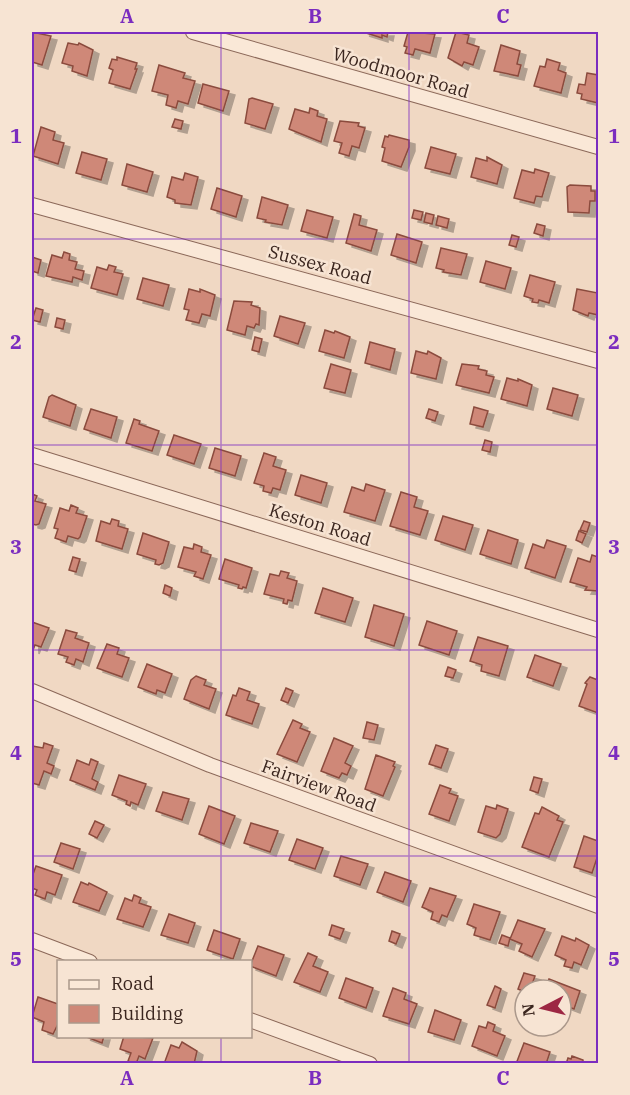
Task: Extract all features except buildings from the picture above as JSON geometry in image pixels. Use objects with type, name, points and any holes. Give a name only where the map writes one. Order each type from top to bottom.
[{"type":"street","name":"Woodmoor Road","points":[[193,32],[598,147]]},
{"type":"street","name":"Sussex Road","points":[[32,205],[598,361]]},
{"type":"street","name":"Keston Road","points":[[32,455],[598,630]]},
{"type":"street","name":"Fairview Road","points":[[32,691],[210,765],[598,906]]},
{"type":"street","points":[[32,940],[85,960]]},
{"type":"street","points":[[252,1021],[370,1064]]}]
